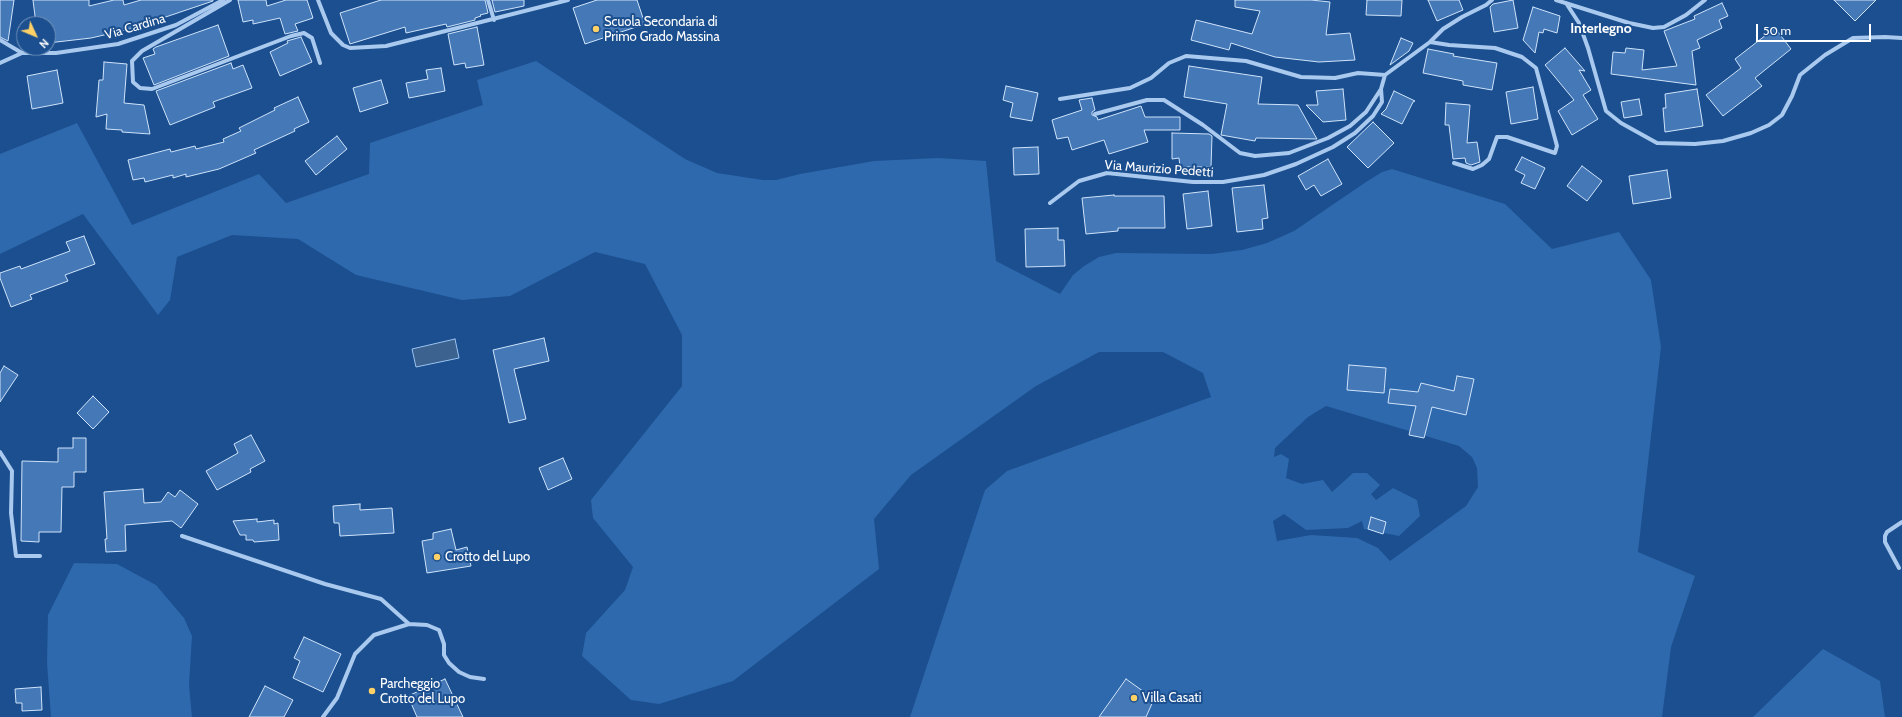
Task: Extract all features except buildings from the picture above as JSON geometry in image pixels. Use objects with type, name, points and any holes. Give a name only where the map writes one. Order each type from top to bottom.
[{"type":"street","name":"Via Cardina","points":[[56,53],[118,44],[176,25],[223,0]]},
{"type":"street","points":[[230,0],[142,51],[132,61],[133,82],[140,88],[152,89],[291,36],[304,33],[312,38],[320,63]]},
{"type":"street","points":[[318,0],[331,33],[343,45],[350,48],[386,46],[494,20],[568,0]]},
{"type":"street","points":[[488,0],[494,20]]},
{"type":"street","points":[[1095,114],[1147,100],[1164,100],[1203,125],[1240,153],[1255,156],[1289,153],[1328,138],[1350,126],[1366,112],[1381,90],[1385,75],[1430,42],[1443,29],[1462,17],[1486,5],[1492,0]]},
{"type":"street","points":[[1556,0],[1630,23],[1653,28],[1664,27],[1686,15],[1705,0]]},
{"type":"street","points":[[1566,3],[1579,23],[1588,48],[1606,111],[1621,123],[1657,143],[1695,144],[1723,141],[1752,133],[1769,125],[1782,115],[1792,96],[1800,75],[1825,55],[1853,38],[1902,38]]},
{"type":"street","points":[[0,40],[16,49]]},
{"type":"street","points":[[1430,42],[1449,45],[1495,48],[1522,57],[1536,68],[1557,146],[1555,153],[1507,137],[1497,137],[1489,159],[1482,165],[1473,169],[1454,163]]},
{"type":"street","points":[[0,63],[16,56]]},
{"type":"street","points":[[1060,99],[1130,88],[1151,78],[1169,63],[1186,56],[1246,61],[1301,77],[1335,78],[1358,72],[1385,75]]},
{"type":"street","name":"Via Maurizio Pedetti","points":[[1050,203],[1079,181],[1107,172],[1193,182],[1223,182],[1264,175],[1308,158],[1355,133],[1373,116],[1382,102],[1381,90]]},
{"type":"street","points":[[0,452],[12,471],[11,513],[16,556],[40,556]]},
{"type":"street","points":[[1899,568],[1885,542],[1885,536],[1887,532],[1902,522]]},
{"type":"street","points":[[182,536],[325,584],[381,598],[410,624]]},
{"type":"street","points":[[323,717],[334,702],[355,654],[374,635],[410,624],[427,625],[439,630],[444,644],[444,655],[449,663],[459,672],[470,677],[484,679]]},
{"type":"shaded area","points":[[536,61],[685,159],[717,173],[763,180],[776,180],[800,174],[874,161],[938,158],[986,161],[996,261],[1060,294],[1073,275],[1099,257],[1116,253],[1212,254],[1242,250],[1267,243],[1294,231],[1366,182],[1382,172],[1392,169],[1505,204],[1552,249],[1619,232],[1651,280],[1661,347],[1638,552],[1695,576],[1671,647],[1662,717],[910,717],[985,490],[1007,471],[1211,397],[1203,373],[1163,352],[1099,352],[1036,386],[911,475],[874,519],[879,569],[733,681],[659,704],[631,700],[582,656],[586,633],[625,590],[633,567],[593,518],[591,500],[682,386],[682,335],[645,264],[595,252],[510,296],[462,300],[356,275],[298,239],[232,235],[177,257],[170,300],[158,315],[83,214],[0,254],[0,154],[77,123],[132,225],[259,174],[286,203],[369,174],[370,143],[483,105],[477,80]],"holes":[[[1326,406],[1459,446],[1472,457],[1477,468],[1478,487],[1466,506],[1390,561],[1378,548],[1357,538],[1311,535],[1277,541],[1273,521],[1284,514],[1306,530],[1348,528],[1362,521],[1364,529],[1399,536],[1420,516],[1417,500],[1393,488],[1376,500],[1371,494],[1380,485],[1367,473],[1353,473],[1332,492],[1323,480],[1302,484],[1286,478],[1289,459],[1281,454],[1274,457],[1275,448],[1308,417]]]},
{"type":"shaded area","points":[[455,339],[459,358],[416,367],[412,349]]},
{"type":"shaded area","points":[[74,563],[117,564],[156,585],[184,618],[192,636],[189,685],[192,717],[51,717],[47,663],[48,615]]},
{"type":"shaded area","points":[[1823,649],[1880,681],[1885,717],[1753,717]]},
{"type":"place","name":"Scuola Secondaria di Primo Grado Massina","points":[[596,29]]},
{"type":"place","name":"Crotto del Lupo","points":[[437,557]]},
{"type":"place","name":"Parcheggio Crotto del Lupo","points":[[372,691]]},
{"type":"place","name":"Villa Casati","points":[[1134,698]]},
{"type":"district","name":"Interlegno","points":[[1601,29]]}]
